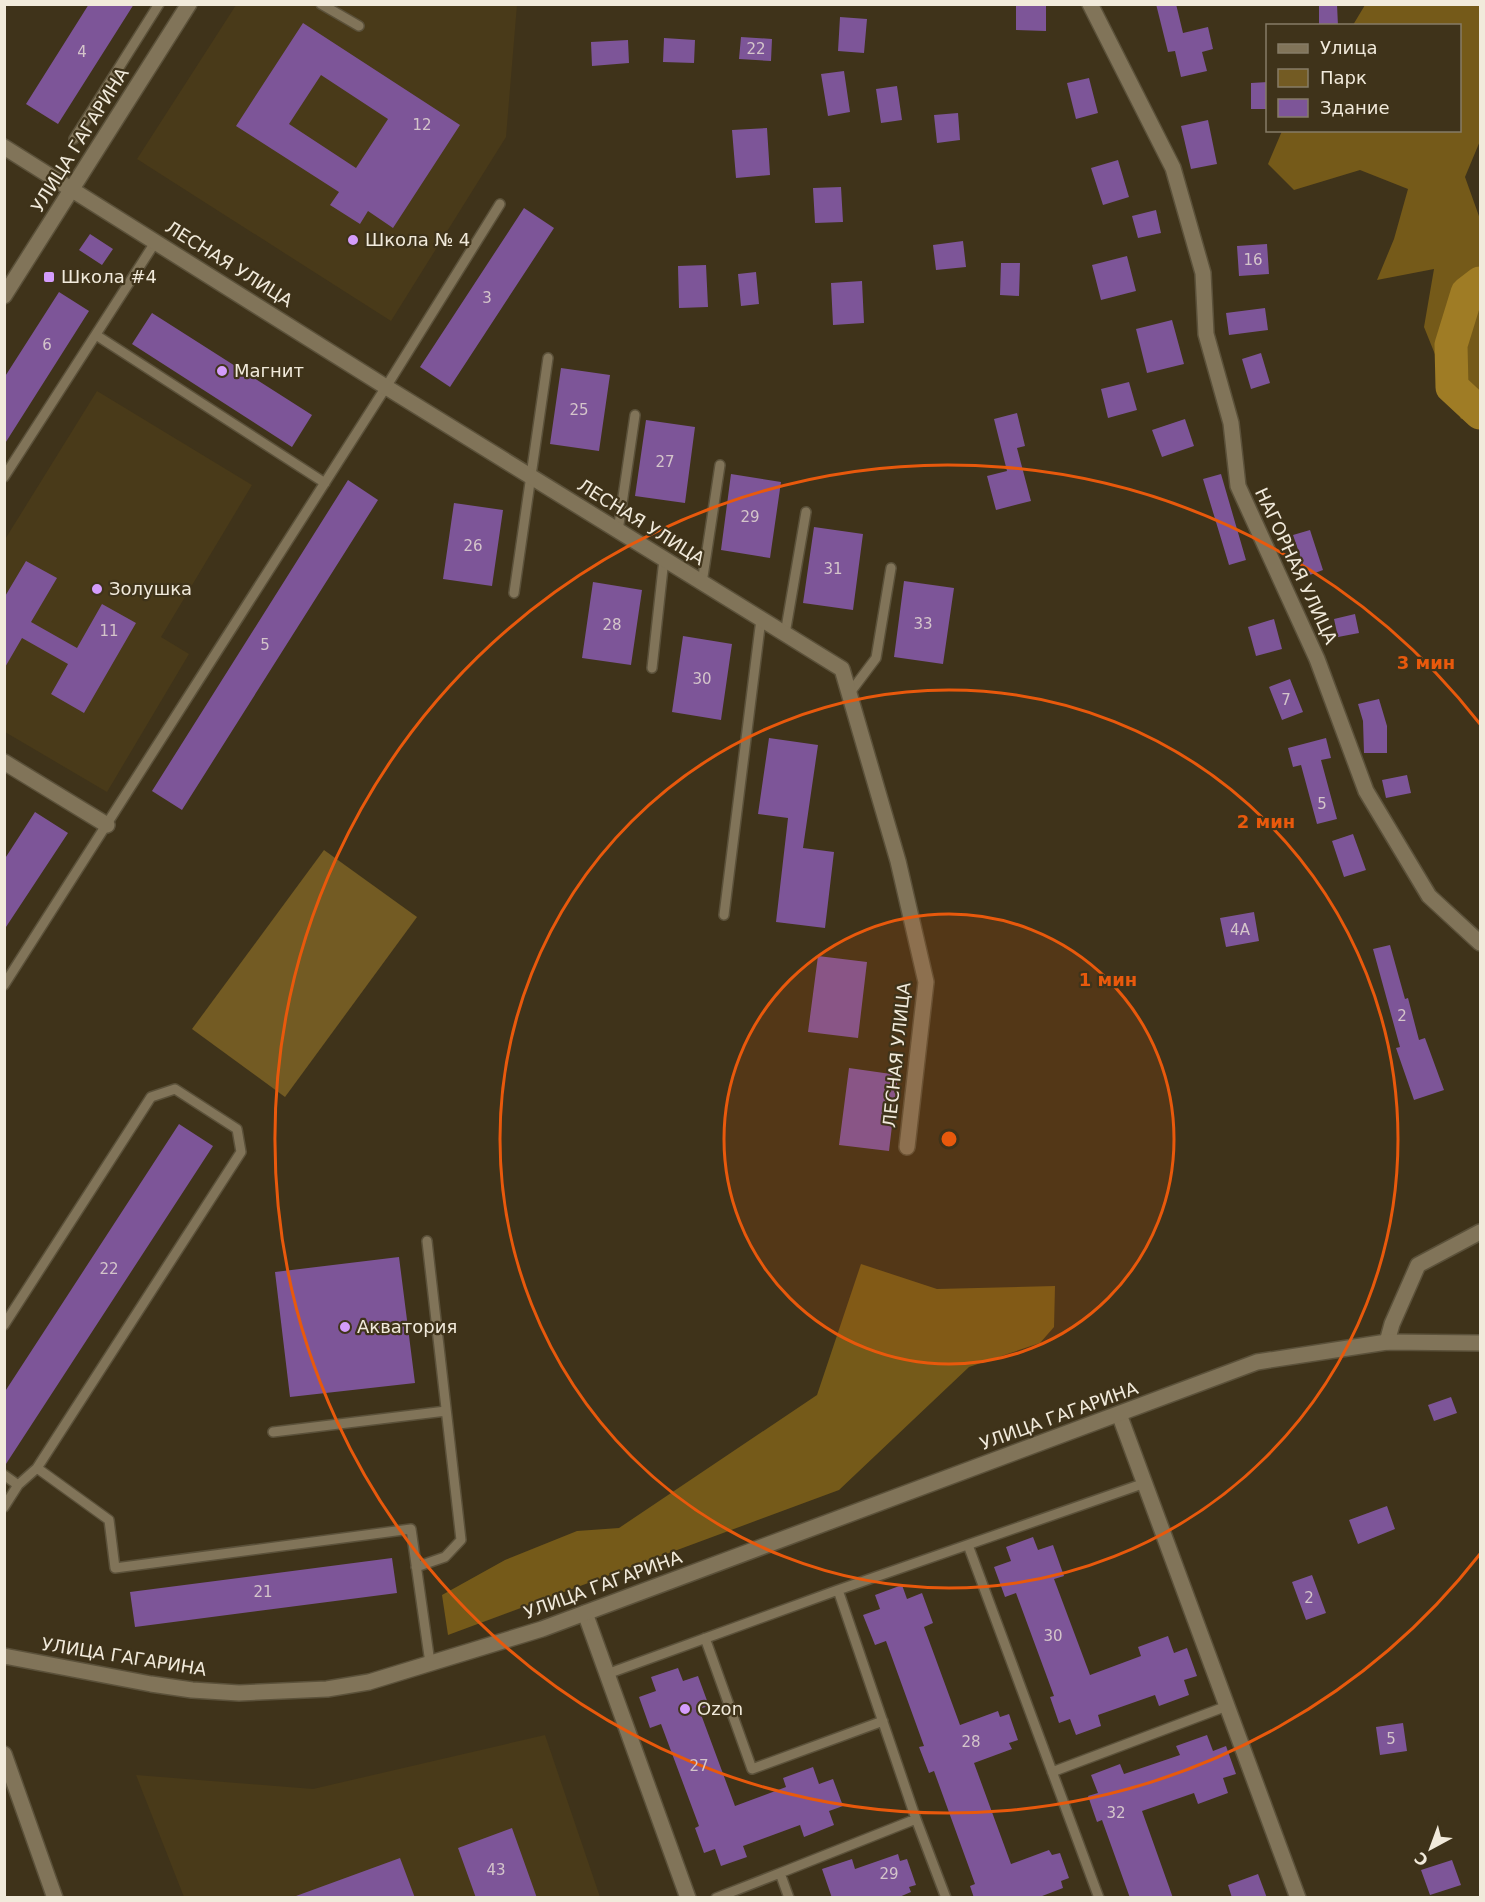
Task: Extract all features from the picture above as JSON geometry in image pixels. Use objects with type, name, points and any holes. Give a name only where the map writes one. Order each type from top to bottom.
[{"type":"street","name":"УЛИЦА ГАГАРИНА","points":[[4,296],[189,4]]},
{"type":"street","name":"НАГОРНАЯ УЛИЦА","points":[[1090,4],[1173,168],[1203,273],[1206,334],[1231,423],[1238,486],[1317,659],[1366,791],[1429,896],[1480,943]]},
{"type":"street","name":"ЛЕСНАЯ УЛИЦА","points":[[4,147],[842,669],[898,861],[926,982],[907,1147]]},
{"type":"street","points":[[4,762],[107,825]]},
{"type":"street","points":[[1387,1342],[1392,1324],[1418,1265],[1480,1232]]},
{"type":"street","name":"УЛИЦА ГАГАРИНА","points":[[4,1656],[192,1690],[239,1693],[327,1689],[369,1682],[542,1629],[1257,1362],[1387,1342],[1480,1343]]},
{"type":"street","points":[[1119,1414],[1298,1898]]},
{"type":"street","points":[[585,1613],[688,1898]]},
{"type":"street","points":[[4,1754],[55,1898]]},
{"type":"lane","points":[[74,139],[159,4]]},
{"type":"lane","points":[[321,4],[359,26]]},
{"type":"lane","points":[[4,985],[387,387],[500,204]]},
{"type":"lane","points":[[4,477],[156,241]]},
{"type":"lane","points":[[96,335],[326,483]]},
{"type":"lane","points":[[514,593],[549,358]]},
{"type":"lane","points":[[618,531],[635,415]]},
{"type":"lane","points":[[702,583],[720,465]]},
{"type":"lane","points":[[785,634],[806,512]]},
{"type":"lane","points":[[652,668],[664,559]]},
{"type":"lane","points":[[849,694],[876,658],[891,568]]},
{"type":"lane","points":[[724,915],[761,619]]},
{"type":"lane","points":[[4,1325],[151,1097],[175,1089],[237,1130],[241,1152],[37,1468],[18,1485],[4,1507]]},
{"type":"lane","points":[[416,1567],[445,1557],[461,1540],[427,1240]]},
{"type":"lane","points":[[273,1432],[446,1411]]},
{"type":"lane","points":[[37,1468],[110,1520],[115,1568],[411,1529],[430,1663]]},
{"type":"lane","points":[[4,1475],[18,1485]]},
{"type":"lane","points":[[607,1674],[838,1590],[1145,1483]]},
{"type":"lane","points":[[968,1545],[1099,1898]]},
{"type":"lane","points":[[838,1590],[916,1819],[946,1898]]},
{"type":"lane","points":[[705,1638],[752,1769],[883,1720]]},
{"type":"lane","points":[[1052,1772],[1227,1706]]},
{"type":"lane","points":[[716,1898],[916,1819]]},
{"type":"lane","points":[[780,1873],[789,1898]]},
{"type":"shaded area","name":"Школа № 4","points":[[236,5],[517,5],[506,137],[391,321],[137,159]]},
{"type":"shaded area","points":[[1365,5],[1480,5],[1480,141],[1465,177],[1480,219],[1480,408],[1461,419],[1424,327],[1434,269],[1377,280],[1394,239],[1408,189],[1360,170],[1294,190],[1268,164],[1282,132],[1461,132],[1461,24],[1354,24]]},
{"type":"shaded area","name":"Золушка","points":[[97,391],[252,485],[161,637],[189,654],[107,792],[5,732],[4,541]]},
{"type":"shaded area","points":[[861,1264],[937,1289],[1055,1286],[1054,1327],[1040,1343],[969,1367],[839,1490],[448,1635],[442,1595],[505,1560],[577,1531],[619,1528],[817,1395]]},
{"type":"shaded area","points":[[545,1735],[600,1897],[184,1897],[136,1775],[313,1789]]},
{"type":"green space","points":[[324,850],[417,917],[285,1097],[192,1029]]},
{"type":"building","points":[[89,4],[134,4],[58,124],[26,104]]},
{"type":"building","points":[[1016,4],[1046,4],[1046,31],[1016,30]]},
{"type":"building","points":[[1156,4],[1176,4],[1183,33],[1208,27],[1213,49],[1202,52],[1207,71],[1181,77],[1175,51],[1168,52]]},
{"type":"building","points":[[1319,4],[1337,4],[1338,24],[1319,24]]},
{"type":"building","points":[[840,17],[867,19],[864,53],[838,51]]},
{"type":"building","points":[[303,23],[460,125],[393,228],[368,211],[360,224],[330,205],[339,192],[236,126]],"holes":[[[321,75],[388,119],[356,168],[289,124]]]},
{"type":"building","points":[[741,37],[772,39],[771,61],[739,59]]},
{"type":"building","points":[[664,38],[695,40],[694,63],[663,62]]},
{"type":"building","points":[[628,40],[629,63],[592,66],[591,42]]},
{"type":"building","points":[[844,71],[850,112],[828,116],[821,74]]},
{"type":"building","points":[[1089,78],[1098,113],[1076,119],[1067,83]]},
{"type":"building","points":[[1266,82],[1266,109],[1251,109],[1251,83]]},
{"type":"building","points":[[897,86],[902,120],[881,123],[876,89]]},
{"type":"building","points":[[958,113],[960,140],[937,143],[934,115]]},
{"type":"building","points":[[1208,120],[1217,164],[1191,169],[1181,126]]},
{"type":"building","points":[[767,128],[770,175],[736,178],[732,130]]},
{"type":"building","points":[[1118,160],[1129,197],[1103,205],[1091,168]]},
{"type":"building","points":[[841,187],[843,222],[815,223],[813,188]]},
{"type":"building","points":[[524,208],[554,228],[450,387],[420,367]]},
{"type":"building","points":[[1156,210],[1161,233],[1138,238],[1132,216]]},
{"type":"building","points":[[90,234],[113,249],[102,265],[79,250]]},
{"type":"building","points":[[963,241],[966,267],[936,270],[933,245]]},
{"type":"building","points":[[1267,244],[1269,274],[1239,276],[1237,246]]},
{"type":"building","points":[[1127,256],[1136,291],[1101,300],[1092,265]]},
{"type":"building","points":[[1001,263],[1020,263],[1019,296],[1000,295]]},
{"type":"building","points":[[706,265],[708,307],[679,308],[678,266]]},
{"type":"building","points":[[756,272],[759,304],[741,306],[738,274]]},
{"type":"building","points":[[862,281],[864,323],[833,325],[831,283]]},
{"type":"building","points":[[59,292],[89,311],[4,445],[4,378]]},
{"type":"building","points":[[1265,308],[1268,330],[1229,335],[1226,313]]},
{"type":"building","points":[[152,313],[312,415],[292,447],[132,344]]},
{"type":"building","points":[[1172,320],[1184,364],[1147,373],[1136,329]]},
{"type":"building","points":[[1261,353],[1270,383],[1251,389],[1242,359]]},
{"type":"building","points":[[561,368],[610,375],[599,451],[550,444]]},
{"type":"building","points":[[1129,382],[1137,410],[1108,418],[1101,389]]},
{"type":"building","points":[[1017,413],[1025,446],[1017,448],[1031,501],[996,510],[987,476],[1007,471],[994,419]]},
{"type":"building","points":[[1185,419],[1194,446],[1162,457],[1152,430]]},
{"type":"building","points":[[646,420],[695,427],[685,503],[635,496]]},
{"type":"building","points":[[731,474],[781,482],[770,558],[721,550]]},
{"type":"building","points":[[1221,474],[1246,560],[1229,565],[1203,479]]},
{"type":"building","points":[[348,480],[378,500],[182,810],[152,791]]},
{"type":"building","points":[[454,503],[503,510],[492,586],[443,579]]},
{"type":"building","points":[[814,527],[863,534],[853,610],[803,603]]},
{"type":"building","points":[[1310,530],[1323,570],[1307,576],[1293,535]]},
{"type":"building","points":[[26,561],[57,578],[31,622],[77,648],[102,604],[136,623],[84,713],[51,694],[68,664],[22,638],[4,669],[4,598]]},
{"type":"building","points":[[904,581],[954,588],[943,664],[894,657]]},
{"type":"building","points":[[593,582],[642,590],[631,665],[582,658]]},
{"type":"building","points":[[1355,614],[1359,633],[1338,637],[1334,619]]},
{"type":"building","points":[[1274,619],[1282,649],[1256,656],[1248,627]]},
{"type":"building","points":[[683,636],[732,644],[721,720],[672,712]]},
{"type":"building","points":[[1290,679],[1303,712],[1282,720],[1269,687]]},
{"type":"building","points":[[1379,699],[1387,726],[1387,753],[1364,753],[1363,721],[1358,704]]},
{"type":"building","points":[[769,738],[818,745],[803,848],[834,852],[825,928],[776,922],[788,818],[758,814]]},
{"type":"building","points":[[1326,738],[1331,758],[1321,760],[1337,819],[1317,824],[1301,765],[1293,767],[1288,748]]},
{"type":"building","points":[[1407,775],[1411,793],[1386,798],[1382,780]]},
{"type":"building","points":[[35,812],[68,833],[4,930],[4,860]]},
{"type":"building","points":[[1353,834],[1366,870],[1344,877],[1332,841]]},
{"type":"building","points":[[1254,912],[1259,941],[1226,947],[1220,918]]},
{"type":"building","points":[[1390,945],[1419,1040],[1425,1038],[1444,1090],[1414,1100],[1396,1048],[1400,1047],[1373,949]]},
{"type":"building","points":[[818,956],[867,962],[858,1038],[808,1032]]},
{"type":"building","points":[[849,1068],[898,1075],[889,1151],[839,1145]]},
{"type":"building","points":[[179,1124],[213,1146],[4,1467],[4,1393]]},
{"type":"building","name":"Акватория","points":[[399,1257],[415,1383],[290,1397],[275,1272]]},
{"type":"building","points":[[1451,1397],[1457,1413],[1434,1421],[1428,1405]]},
{"type":"building","points":[[1387,1506],[1395,1529],[1358,1544],[1349,1520]]},
{"type":"building","points":[[1033,1537],[1038,1550],[1053,1545],[1064,1576],[1054,1579],[1090,1675],[1141,1656],[1138,1647],[1168,1636],[1174,1653],[1187,1648],[1197,1676],[1184,1680],[1189,1695],[1159,1706],[1155,1695],[1098,1715],[1101,1726],[1076,1735],[1070,1719],[1059,1723],[1050,1697],[1054,1696],[1016,1593],[1005,1597],[994,1567],[1011,1561],[1006,1547]]},
{"type":"building","points":[[392,1558],[397,1593],[135,1627],[130,1592]]},
{"type":"building","points":[[1312,1575],[1326,1613],[1306,1620],[1292,1582]]},
{"type":"building","points":[[902,1585],[907,1599],[922,1593],[933,1623],[924,1627],[960,1725],[998,1711],[1000,1717],[1009,1714],[1018,1740],[1009,1743],[1012,1749],[974,1763],[1011,1864],[1049,1850],[1052,1855],[1060,1853],[1069,1878],[1061,1881],[1063,1888],[1037,1898],[974,1898],[970,1886],[975,1884],[934,1771],[929,1773],[919,1747],[924,1746],[886,1641],[875,1645],[863,1615],[880,1609],[875,1595]]},
{"type":"building","points":[[678,1668],[683,1681],[698,1676],[709,1706],[699,1709],[735,1806],[786,1787],[783,1778],[813,1767],[819,1784],[833,1779],[843,1806],[829,1811],[834,1825],[804,1837],[800,1825],[743,1846],[747,1857],[721,1866],[715,1849],[704,1853],[695,1828],[699,1826],[661,1724],[650,1728],[639,1697],[656,1691],[651,1677]]},
{"type":"building","points":[[1403,1723],[1407,1751],[1380,1755],[1376,1727]]},
{"type":"building","points":[[1207,1735],[1213,1751],[1226,1746],[1236,1774],[1223,1778],[1228,1793],[1198,1804],[1194,1793],[1142,1811],[1173,1898],[1130,1898],[1102,1820],[1097,1822],[1088,1796],[1098,1793],[1091,1775],[1120,1764],[1124,1774],[1180,1755],[1176,1746]]},
{"type":"building","points":[[512,1828],[537,1898],[476,1898],[458,1848]]},
{"type":"building","points":[[898,1854],[900,1861],[907,1859],[916,1885],[909,1887],[911,1892],[897,1898],[832,1898],[822,1869],[852,1859],[855,1869]]},
{"type":"building","points":[[400,1858],[415,1898],[297,1898],[296,1896]]},
{"type":"building","points":[[1452,1860],[1461,1885],[1430,1895],[1421,1870]]},
{"type":"building","points":[[1258,1874],[1267,1898],[1232,1898],[1228,1885]]},
{"type":"waterway","points":[[1480,283],[1467,293],[1451,345],[1452,387],[1480,413]]},
{"type":"place","name":"Школа № 4","points":[[353,240]]},
{"type":"place","name":"Школа #4","points":[[49,277]]},
{"type":"place","name":"Магнит","points":[[222,371]]},
{"type":"place","name":"Золушка","points":[[97,589]]},
{"type":"place","name":"Акватория","points":[[345,1327]]},
{"type":"place","name":"Ozon","points":[[685,1709]]}]
